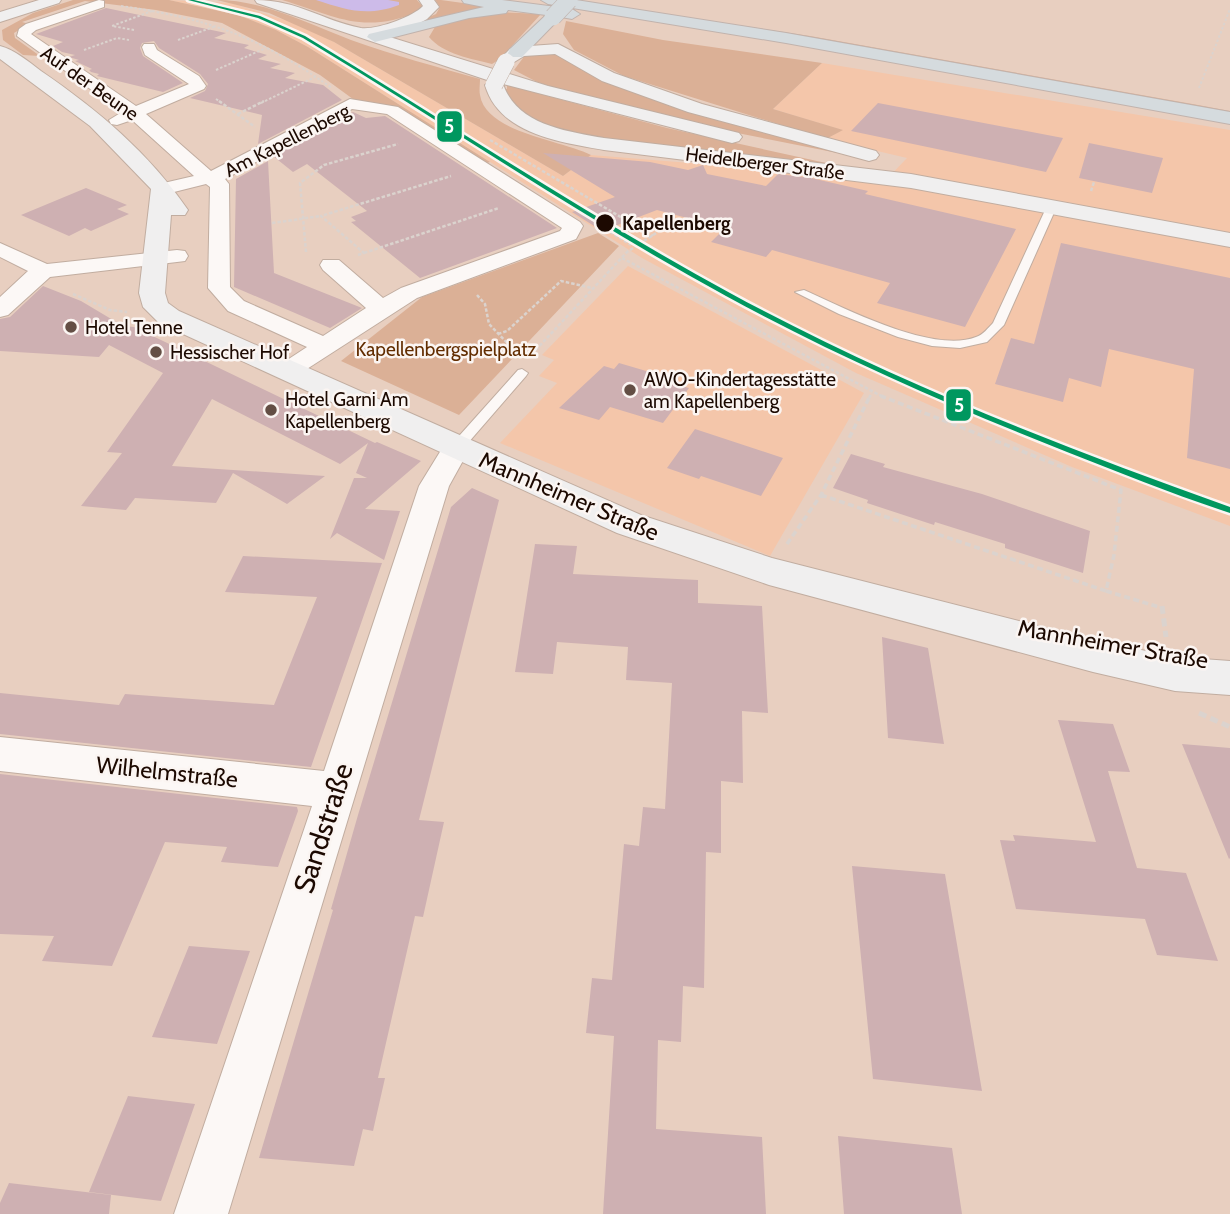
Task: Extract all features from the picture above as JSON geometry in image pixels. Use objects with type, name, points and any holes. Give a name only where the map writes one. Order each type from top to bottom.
[{"type":"highway","points":[[469,0],[1009,83],[1090,92]]},
{"type":"highway","points":[[548,0],[786,38],[1230,118]]},
{"type":"highway","points":[[603,0],[945,55],[1230,107]]},
{"type":"highway","points":[[370,35],[401,34],[460,15],[494,10],[559,12]]},
{"type":"highway","points":[[559,12],[554,40],[562,51]]},
{"type":"highway","points":[[511,58],[559,12]]},
{"type":"highway","points":[[427,25],[422,39],[433,53]]},
{"type":"main road","points":[[0,6],[34,0]]},
{"type":"main road","points":[[0,17],[54,0]]},
{"type":"main road","name":"Heidelberger Straße","points":[[262,0],[433,53],[522,84]]},
{"type":"main road","points":[[370,35],[422,16],[431,7],[426,0]]},
{"type":"main road","name":"Heidelberger Straße","points":[[370,35],[430,57],[607,108],[792,150]]},
{"type":"main road","points":[[511,58],[544,48],[562,51],[608,77],[695,108],[942,174]]},
{"type":"main road","name":"Auf der Beune","points":[[0,51],[101,125],[162,189]]},
{"type":"main road","name":"Heidelberger Straße","points":[[511,58],[494,87],[500,103],[515,116],[570,137],[911,181],[1230,240]]},
{"type":"main road","points":[[792,150],[942,174],[1230,227]]},
{"type":"main road","points":[[792,150],[911,181]]},
{"type":"main road","name":"Mannheimer Straße","points":[[162,189],[180,219],[156,258],[152,292],[156,307],[169,317],[629,524],[769,571],[1093,656],[1175,674],[1230,678]]},
{"type":"main road","name":"Mannheimer Straße","points":[[156,258],[191,320],[201,330]]},
{"type":"main road","name":"Mannheimer Straße","points":[[953,618],[1169,652],[1230,666]]},
{"type":"street","name":"Auf der Beune","points":[[99,4],[31,27],[24,32],[24,36],[136,114],[214,181]]},
{"type":"street","points":[[101,125],[136,114],[196,83],[150,52],[158,40]]},
{"type":"street","name":"Am Kapellenberg","points":[[162,189],[214,181],[289,136],[350,104],[392,110],[573,226],[569,235],[409,293],[287,371]]},
{"type":"street","points":[[214,181],[219,288],[236,306],[325,346]]},
{"type":"street","points":[[0,249],[39,275]]},
{"type":"street","points":[[0,310],[39,275],[156,258]]},
{"type":"street","points":[[331,265],[381,309]]},
{"type":"street","name":"Sandstraße","points":[[201,1214],[433,486],[457,448]]},
{"type":"street","name":"Wilhelmstraße","points":[[0,754],[335,790]]},
{"type":"lane","points":[[800,292],[899,334],[932,343],[974,343],[993,334],[998,326],[1052,206]]},
{"type":"lane","points":[[457,448],[522,373]]},
{"type":"path","points":[[99,4],[153,11],[217,25],[267,48],[316,76],[350,104]]},
{"type":"path","points":[[1199,88],[1230,9]]},
{"type":"path","points":[[153,11],[112,26],[158,40],[183,39],[217,25]]},
{"type":"path","points":[[267,48],[196,83],[257,128],[289,136]]},
{"type":"path","points":[[238,114],[316,76]]},
{"type":"path","points":[[491,140],[654,236]]},
{"type":"path","points":[[307,263],[299,183],[324,165],[402,143]]},
{"type":"path","points":[[272,223],[321,216],[481,167]]},
{"type":"path","points":[[331,265],[499,208]]},
{"type":"path","points":[[321,216],[364,253]]},
{"type":"path","points":[[522,373],[529,358],[631,245],[654,236],[667,226]]},
{"type":"path","points":[[622,239],[631,245]]},
{"type":"path","points":[[39,275],[110,310],[136,313],[131,301],[156,258]]},
{"type":"path","points":[[622,258],[872,393],[1121,490],[1114,555],[1106,591]]},
{"type":"path","points":[[498,334],[507,331],[561,281],[593,288]]},
{"type":"path","points":[[475,295],[484,300],[489,324],[512,350],[529,358]]},
{"type":"path","points":[[769,571],[821,495],[872,393]]},
{"type":"path","points":[[821,495],[1106,591],[1162,606],[1169,652]]},
{"type":"shaded area","points":[[169,0],[231,3],[301,25],[563,176],[591,155],[788,171],[883,183],[907,158],[826,139],[842,130],[773,109],[822,63],[1230,130],[1230,526],[1072,467],[856,373],[642,258],[308,47],[276,30],[238,15]]},
{"type":"shaded area","points":[[316,0],[388,0],[399,2],[399,5],[377,11],[357,11]]},
{"type":"shaded area","name":"Kapellenberg","points":[[628,266],[864,393],[770,556],[500,443],[557,383],[539,376],[554,360],[542,355]]},
{"type":"green space","points":[[73,0],[169,0],[238,15],[276,30],[308,47],[490,162],[484,164],[395,108],[357,102],[320,75],[222,23],[156,10],[85,1],[22,22],[29,24],[14,33],[15,38],[40,56],[23,55],[3,40],[2,30],[33,13]]},
{"type":"green space","points":[[217,0],[268,8],[351,40],[480,79],[480,95],[485,108],[496,118],[527,134],[591,155],[563,176],[334,42],[269,13]]},
{"type":"green space","points":[[282,0],[417,0],[423,7],[421,11],[400,18],[366,23],[335,17]]},
{"type":"green space","points":[[435,0],[492,7],[456,13],[397,31],[436,14],[440,7]]},
{"type":"green space","points":[[570,0],[810,36],[1198,105],[1230,111],[1230,114]]},
{"type":"green space","points":[[497,12],[541,14],[500,59],[492,64],[450,52],[429,37],[435,27],[448,21]]},
{"type":"green space","points":[[566,21],[663,40],[822,63],[773,109],[843,130],[826,139],[624,76],[574,50],[563,34]]},
{"type":"green space","points":[[552,52],[569,61],[873,160],[707,127],[565,91],[537,82],[514,70],[523,58],[520,57],[523,53]]},
{"type":"green space","points":[[507,85],[667,128],[849,168],[605,140],[545,126],[513,107],[503,88],[507,89]]},
{"type":"green space","name":"Kapellenbergspielplatz","points":[[598,233],[619,246],[459,415],[341,361],[422,297]]},
{"type":"building","points":[[106,8],[226,33],[214,38],[249,45],[244,48],[267,55],[258,59],[281,64],[270,68],[295,73],[285,78],[323,85],[342,100],[258,144],[262,115],[190,98],[205,91],[208,84],[200,74],[159,48],[154,41],[142,43],[140,48],[143,56],[183,83],[163,92],[97,76],[99,74],[89,70],[92,69],[75,61],[79,60],[69,57],[75,55],[62,52],[53,46],[63,42],[36,34]]},
{"type":"building","points":[[878,103],[1063,138],[1046,172],[851,131]]},
{"type":"building","points":[[353,112],[366,118],[385,116],[557,228],[420,278],[351,222],[356,221],[351,217],[367,211],[307,164],[293,172],[273,156]]},
{"type":"building","points":[[1089,143],[1163,158],[1152,193],[1079,178]]},
{"type":"building","points":[[543,153],[650,162],[688,170],[703,165],[707,174],[766,186],[778,174],[811,178],[868,191],[865,194],[1016,229],[965,327],[877,303],[890,283],[772,250],[766,257],[711,242],[725,228],[657,210],[602,231],[572,212],[615,197]]},
{"type":"building","points":[[268,161],[274,273],[362,308],[330,328],[234,287],[236,179]]},
{"type":"building","points":[[86,188],[127,205],[117,209],[129,214],[91,231],[85,228],[69,236],[21,215]]},
{"type":"building","points":[[1061,243],[1230,278],[1230,469],[1187,458],[1194,369],[1109,349],[1101,387],[1069,378],[1063,402],[995,384],[1011,338],[1034,344]]},
{"type":"building","points":[[43,286],[81,301],[123,326],[134,327],[375,443],[421,461],[365,509],[400,511],[384,560],[337,533],[330,539],[354,478],[367,478],[356,473],[368,443],[340,464],[212,399],[172,466],[325,476],[287,504],[233,473],[216,503],[135,498],[126,510],[81,506],[122,453],[107,452],[163,373],[109,345],[99,357],[0,351],[0,319],[10,317]]},
{"type":"building","name":"AWO-Kindertagesstätte am Kapellenberg","points":[[619,363],[670,378],[666,382],[689,388],[663,423],[610,407],[599,420],[559,408],[604,366],[614,369]]},
{"type":"building","points":[[695,429],[783,458],[761,496],[667,468]]},
{"type":"building","points":[[851,454],[885,464],[883,467],[982,494],[1090,531],[1083,573],[1005,548],[1005,544],[867,503],[868,500],[833,488]]},
{"type":"building","points":[[472,488],[499,500],[419,820],[444,822],[423,917],[415,916],[378,1078],[385,1078],[373,1131],[363,1129],[354,1166],[259,1158],[451,507]]},
{"type":"building","points":[[535,544],[577,546],[573,574],[698,580],[698,603],[762,606],[768,713],[742,711],[743,783],[721,781],[721,853],[706,852],[704,988],[683,986],[681,1042],[658,1040],[656,1129],[762,1137],[766,1214],[603,1214],[614,1036],[586,1033],[592,978],[612,980],[624,844],[639,846],[643,807],[665,809],[672,683],[626,680],[628,647],[557,642],[553,674],[515,672]]},
{"type":"building","points":[[243,556],[382,563],[311,767],[0,734],[0,693],[119,705],[125,694],[274,705],[317,597],[225,592]]},
{"type":"building","points":[[882,637],[928,648],[944,744],[888,738]]},
{"type":"building","points":[[1058,720],[1113,724],[1130,772],[1108,771],[1137,868],[1186,873],[1218,961],[1157,955],[1145,919],[1016,909],[1000,840],[1015,841],[1013,835],[1096,842]]},
{"type":"building","points":[[1182,744],[1230,748],[1229,859]]},
{"type":"building","points":[[0,774],[297,807],[298,811],[278,867],[221,862],[227,847],[165,842],[112,966],[42,961],[54,936],[0,934]]},
{"type":"building","points":[[852,866],[945,874],[982,1091],[873,1079]]},
{"type":"building","points":[[189,946],[250,951],[217,1044],[152,1037]]},
{"type":"building","points":[[128,1096],[195,1104],[161,1201],[89,1192]]},
{"type":"building","points":[[838,1136],[952,1148],[962,1214],[844,1214]]},
{"type":"building","points":[[9,1183],[111,1195],[109,1214],[0,1214],[0,1203]]},
{"type":"transit line","name":"5","points":[[190,0],[259,17],[304,37],[675,265],[789,327],[975,412],[1230,510]]},
{"type":"place","name":"Kapellenberg","points":[[605,223]]},
{"type":"place","name":"Hotel Tenne","points":[[71,327]]},
{"type":"place","name":"Hessischer Hof","points":[[156,352]]},
{"type":"place","name":"AWO-Kindertagesstätte am Kapellenberg","points":[[630,390]]},
{"type":"place","name":"Hotel Garni Am Kapellenberg","points":[[271,410]]}]
